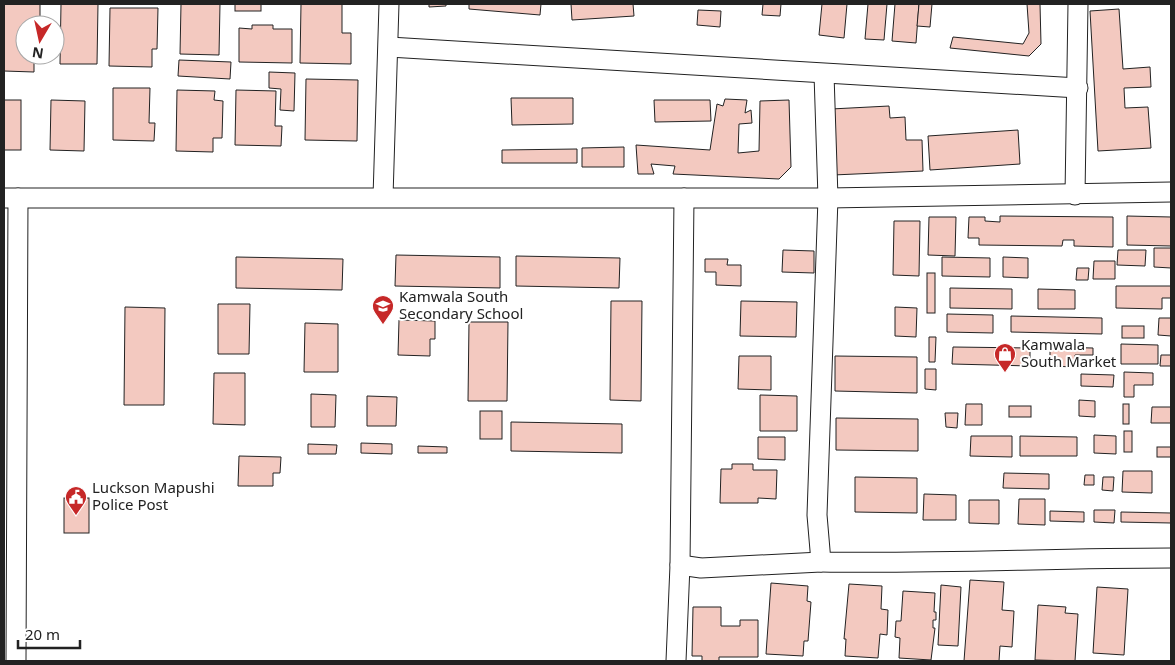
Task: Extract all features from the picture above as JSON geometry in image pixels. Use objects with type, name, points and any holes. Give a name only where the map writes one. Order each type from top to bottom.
[{"type":"street","points":[[383,197],[389,4]]},
{"type":"street","points":[[1075,195],[1078,4]]},
{"type":"street","points":[[389,48],[1078,88]]},
{"type":"street","points":[[821,562],[817,515],[828,198],[824,74]]},
{"type":"street","points":[[16,661],[10,578],[11,198],[828,198],[1171,192]]},
{"type":"street","points":[[676,661],[680,565],[684,198]]},
{"type":"street","points":[[680,565],[701,568],[821,562],[922,564],[1046,558],[1171,558]]},
{"type":"building","points":[[4,4],[40,4],[40,15],[15,15],[15,65],[34,65],[34,72],[4,71]]},
{"type":"building","points":[[61,4],[98,4],[97,64],[65,64],[65,15],[61,15]]},
{"type":"building","points":[[181,4],[220,4],[219,55],[180,54]]},
{"type":"building","points":[[235,4],[261,4],[261,11],[235,11]]},
{"type":"building","points":[[301,4],[342,4],[342,33],[351,33],[351,64],[300,63]]},
{"type":"building","points":[[429,4],[446,4],[446,6],[429,7]]},
{"type":"building","points":[[469,4],[541,4],[540,15],[469,9]]},
{"type":"building","points":[[571,4],[633,4],[634,16],[572,20]]},
{"type":"building","points":[[763,4],[781,4],[780,16],[762,15]]},
{"type":"building","points":[[822,4],[847,4],[844,38],[819,35]]},
{"type":"building","points":[[868,4],[887,4],[884,40],[865,39]]},
{"type":"building","points":[[895,4],[919,4],[916,43],[892,41]]},
{"type":"building","points":[[919,4],[932,4],[930,27],[917,26]]},
{"type":"building","points":[[1027,4],[1040,4],[1041,44],[1029,56],[950,48],[953,37],[1023,44],[1029,33]]},
{"type":"building","points":[[110,8],[158,8],[157,49],[152,49],[152,67],[109,66]]},
{"type":"building","points":[[1119,9],[1123,69],[1150,67],[1151,87],[1124,88],[1125,108],[1148,107],[1151,148],[1098,151],[1090,11]]},
{"type":"building","points":[[698,10],[721,11],[720,27],[697,25]]},
{"type":"building","points":[[252,25],[273,25],[273,29],[292,29],[292,63],[239,62],[239,28],[252,29]]},
{"type":"building","points":[[179,60],[231,62],[230,79],[178,76]]},
{"type":"building","points":[[269,72],[295,73],[294,111],[280,110],[281,89],[269,88]]},
{"type":"building","points":[[306,79],[358,80],[357,141],[305,140]]},
{"type":"building","points":[[113,88],[150,88],[149,123],[155,123],[154,141],[113,140]]},
{"type":"building","points":[[177,90],[215,91],[214,100],[223,101],[222,138],[213,138],[213,152],[176,151]]},
{"type":"building","points":[[236,90],[276,91],[275,126],[282,126],[281,146],[235,145]]},
{"type":"building","points":[[511,98],[573,98],[573,124],[512,125]]},
{"type":"building","points":[[725,99],[747,100],[745,113],[751,110],[752,123],[739,124],[738,153],[759,151],[760,101],[789,100],[791,167],[779,179],[673,174],[675,166],[651,164],[654,174],[638,174],[636,145],[710,150],[717,104],[723,106]]},
{"type":"building","points":[[4,100],[21,100],[21,150],[4,150]]},
{"type":"building","points":[[51,100],[85,101],[84,151],[50,150]]},
{"type":"building","points":[[654,100],[710,100],[711,121],[655,122]]},
{"type":"building","points":[[889,106],[890,118],[905,117],[906,140],[922,140],[923,171],[833,175],[831,109]]},
{"type":"building","points":[[1018,130],[1020,164],[930,170],[928,136]]},
{"type":"building","points":[[624,147],[624,167],[582,167],[582,148]]},
{"type":"building","points":[[577,149],[577,163],[502,163],[502,150]]},
{"type":"building","points":[[1000,216],[1113,217],[1113,247],[1074,246],[1074,240],[1063,240],[1062,246],[979,245],[979,238],[968,238],[969,217],[985,217],[985,221],[1000,222]]},
{"type":"building","points":[[1127,216],[1171,217],[1171,246],[1127,245]]},
{"type":"building","points":[[929,217],[956,217],[955,256],[928,255]]},
{"type":"building","points":[[894,221],[920,221],[919,276],[893,275]]},
{"type":"building","points":[[1154,248],[1171,248],[1171,268],[1154,267]]},
{"type":"building","points":[[783,250],[814,251],[814,273],[782,272]]},
{"type":"building","points":[[1118,250],[1146,250],[1145,266],[1117,265]]},
{"type":"building","points":[[396,255],[500,257],[500,288],[395,286]]},
{"type":"building","points":[[516,256],[620,258],[619,288],[516,286]]},
{"type":"building","points":[[236,257],[343,259],[342,290],[236,288]]},
{"type":"building","points":[[942,257],[990,258],[990,277],[942,276]]},
{"type":"building","points":[[1003,257],[1028,258],[1028,278],[1003,277]]},
{"type":"building","points":[[705,259],[728,259],[727,265],[741,265],[741,286],[716,285],[716,272],[705,272]]},
{"type":"building","points":[[1094,261],[1115,261],[1115,279],[1093,279]]},
{"type":"building","points":[[1077,268],[1089,268],[1088,280],[1076,280]]},
{"type":"building","points":[[927,273],[935,273],[935,313],[927,313]]},
{"type":"building","points":[[1116,286],[1171,286],[1171,298],[1162,298],[1162,309],[1116,308]]},
{"type":"building","points":[[950,288],[1012,289],[1012,309],[950,308]]},
{"type":"building","points":[[1038,289],[1075,290],[1075,309],[1038,309]]},
{"type":"building","points":[[611,301],[642,301],[641,401],[610,400]]},
{"type":"building","points":[[741,301],[797,302],[796,337],[740,336]]},
{"type":"building","points":[[218,304],[250,304],[249,354],[218,354]]},
{"type":"building","points":[[125,307],[165,308],[164,405],[124,405]]},
{"type":"building","points":[[895,307],[917,308],[916,337],[895,336]]},
{"type":"building","points":[[947,314],[993,315],[993,333],[947,332]]},
{"type":"building","points":[[1011,316],[1102,318],[1102,334],[1011,332]]},
{"type":"building","points":[[1159,318],[1171,318],[1171,336],[1158,335]]},
{"type":"building","points":[[399,320],[435,321],[435,339],[430,339],[430,356],[398,355]]},
{"type":"building","points":[[469,322],[508,322],[507,401],[468,401]]},
{"type":"building","points":[[305,323],[338,324],[338,372],[304,372]]},
{"type":"building","points":[[1122,326],[1144,326],[1144,338],[1122,338]]},
{"type":"building","points":[[929,337],[936,337],[935,362],[929,362]]},
{"type":"building","points":[[1121,344],[1158,345],[1158,364],[1121,364]]},
{"type":"building","points":[[953,347],[1030,348],[1030,366],[952,364]]},
{"type":"building","points":[[1050,347],[1093,348],[1093,355],[1075,355],[1075,367],[1050,366]]},
{"type":"building","points":[[1161,355],[1171,355],[1171,366],[1160,366]]},
{"type":"building","points":[[739,356],[771,356],[771,390],[738,389]]},
{"type":"building","points":[[835,356],[917,357],[917,393],[835,391]]},
{"type":"building","points":[[925,369],[936,369],[936,390],[925,389]]},
{"type":"building","points":[[1124,372],[1153,373],[1153,385],[1134,385],[1134,397],[1124,397]]},
{"type":"building","points":[[214,373],[245,373],[245,425],[213,424]]},
{"type":"building","points":[[1081,374],[1114,375],[1113,387],[1081,386]]},
{"type":"building","points":[[311,394],[336,395],[335,427],[311,427]]},
{"type":"building","points":[[760,395],[797,396],[797,431],[760,431]]},
{"type":"building","points":[[367,396],[397,397],[396,426],[367,426]]},
{"type":"building","points":[[1079,400],[1095,401],[1095,417],[1079,416]]},
{"type":"building","points":[[966,404],[982,404],[982,425],[965,425]]},
{"type":"building","points":[[1123,404],[1129,404],[1129,424],[1123,424]]},
{"type":"building","points":[[1009,406],[1031,406],[1031,417],[1009,417]]},
{"type":"building","points":[[1152,407],[1171,407],[1171,423],[1151,423]]},
{"type":"building","points":[[480,411],[502,411],[502,439],[480,439]]},
{"type":"building","points":[[945,413],[958,413],[957,428],[946,427]]},
{"type":"building","points":[[836,418],[918,419],[918,451],[836,450]]},
{"type":"building","points":[[511,422],[622,424],[622,453],[511,451]]},
{"type":"building","points":[[1124,431],[1132,431],[1132,452],[1124,452]]},
{"type":"building","points":[[1094,435],[1116,436],[1116,454],[1094,453]]},
{"type":"building","points":[[971,436],[1012,436],[1012,457],[970,456]]},
{"type":"building","points":[[1020,436],[1077,437],[1077,456],[1020,456]]},
{"type":"building","points":[[758,437],[785,437],[785,460],[758,459]]},
{"type":"building","points":[[361,443],[392,444],[392,454],[361,453]]},
{"type":"building","points":[[308,444],[337,445],[336,454],[308,454]]},
{"type":"building","points":[[418,446],[447,447],[447,453],[418,453]]},
{"type":"building","points":[[1157,447],[1171,447],[1171,457],[1157,457]]},
{"type":"building","points":[[239,456],[281,457],[280,473],[273,473],[273,486],[238,486]]},
{"type":"building","points":[[732,464],[753,464],[753,470],[777,470],[776,499],[758,498],[758,503],[720,503],[721,469],[732,469]]},
{"type":"building","points":[[1123,471],[1152,471],[1152,493],[1122,492]]},
{"type":"building","points":[[1004,473],[1049,474],[1049,489],[1003,488]]},
{"type":"building","points":[[1085,475],[1094,475],[1094,485],[1084,485]]},
{"type":"building","points":[[855,477],[917,478],[917,513],[855,512]]},
{"type":"building","points":[[1103,477],[1114,477],[1113,491],[1102,490]]},
{"type":"building","points":[[924,494],[956,495],[956,520],[923,520]]},
{"type":"building","name":"Luckson Mapushi Police Post","points":[[64,498],[89,498],[89,533],[64,533]]},
{"type":"building","points":[[1019,499],[1045,499],[1045,525],[1018,524]]},
{"type":"building","points":[[969,500],[999,500],[999,524],[969,523]]},
{"type":"building","points":[[1094,510],[1115,510],[1114,523],[1094,522]]},
{"type":"building","points":[[1050,511],[1084,512],[1084,522],[1050,521]]},
{"type":"building","points":[[1121,512],[1171,513],[1171,523],[1121,522]]},
{"type":"building","points":[[970,580],[1004,582],[1002,610],[1014,611],[1012,647],[1000,646],[999,661],[964,661]]},
{"type":"building","points":[[771,583],[808,586],[807,601],[811,602],[808,641],[804,641],[803,656],[766,654]]},
{"type":"building","points":[[849,584],[882,586],[881,609],[888,610],[887,635],[880,634],[878,658],[845,656],[846,639],[844,639]]},
{"type":"building","points":[[941,585],[961,587],[958,646],[938,645]]},
{"type":"building","points":[[1097,587],[1128,589],[1124,655],[1093,653]]},
{"type":"building","points":[[903,591],[935,593],[934,612],[936,612],[936,620],[933,620],[933,628],[935,628],[931,660],[899,658],[900,638],[895,637],[896,621],[901,621]]},
{"type":"building","points":[[1038,605],[1066,607],[1065,613],[1078,614],[1075,661],[1035,660]]},
{"type":"building","points":[[693,607],[721,607],[721,626],[740,626],[740,620],[758,620],[758,657],[719,657],[719,661],[702,661],[702,656],[692,656]]},
{"type":"place","name":"Kamwala South Secondary School","points":[[383,325]]},
{"type":"place","name":"Kamwala South Market","points":[[1005,373]]},
{"type":"place","name":"Luckson Mapushi Police Post","points":[[76,516]]}]
